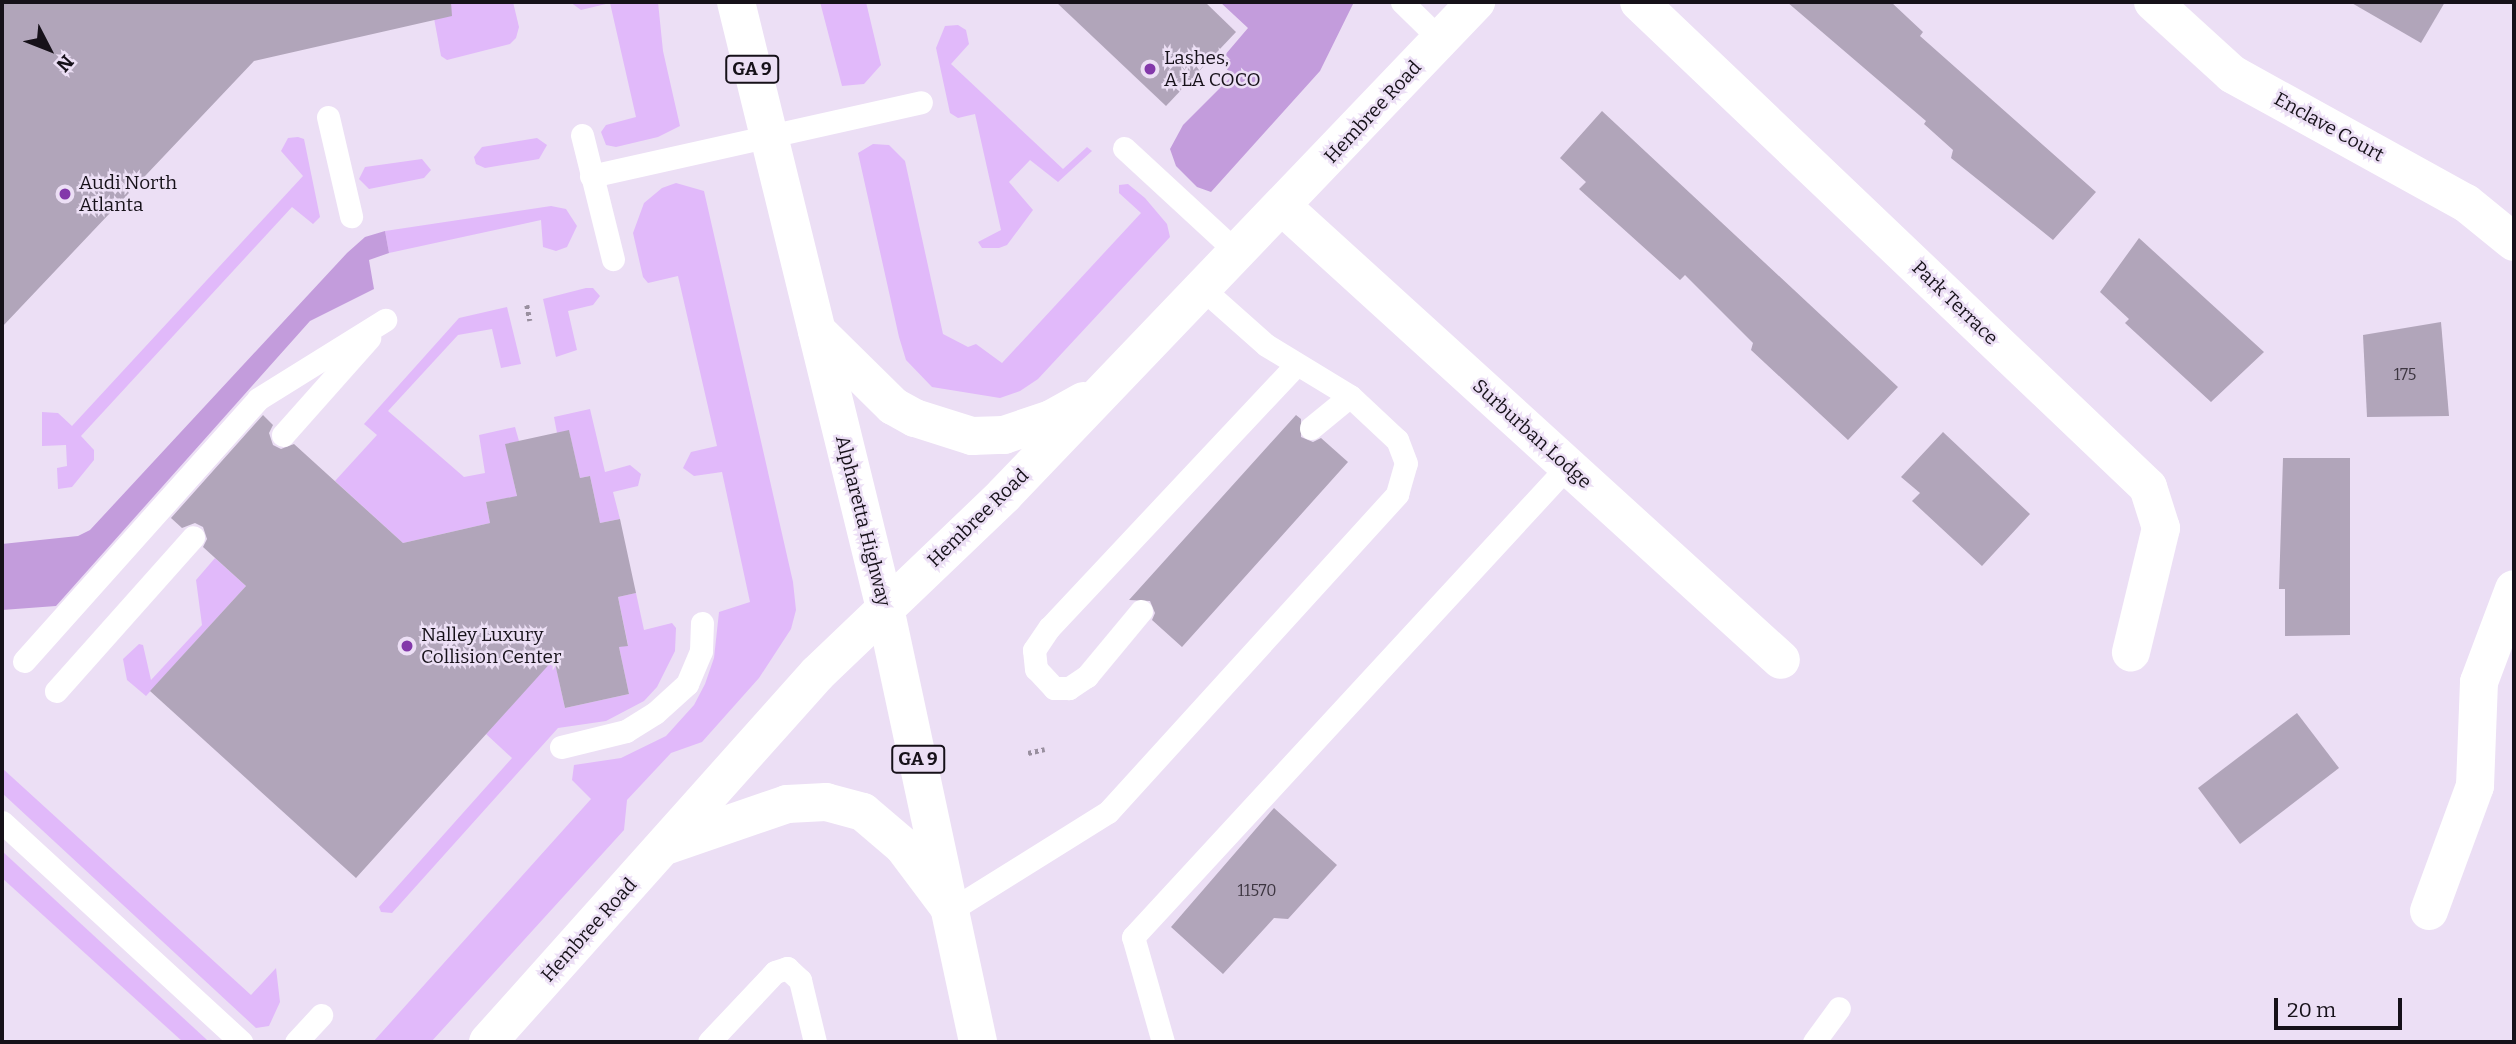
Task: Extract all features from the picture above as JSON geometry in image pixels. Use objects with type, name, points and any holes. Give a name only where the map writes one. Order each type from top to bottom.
[{"type":"main road","name":"Alpharetta Highway","points":[[736,2],[884,608],[978,1042]]},
{"type":"main road","name":"Hembree Road","points":[[488,1042],[817,674],[1004,495],[1239,254],[1476,2]]},
{"type":"main road","name":"Park Terrace","points":[[1639,2],[2148,487],[2161,528],[2130,652]]},
{"type":"main road","name":"Enclave Court","points":[[2153,2],[2232,74],[2466,203],[2514,242]]},
{"type":"main road","name":"Surburban Lodge","points":[[1283,207],[1781,660]]},
{"type":"main road","points":[[817,331],[893,406],[915,418],[972,436],[1004,435],[1051,419],[1112,384]]},
{"type":"main road","points":[[2429,911],[2475,786],[2479,682],[2514,589]]},
{"type":"main road","points":[[663,847],[787,804],[826,802],[863,812],[903,846],[951,910]]},
{"type":"lane","points":[[1402,2],[1441,40]]},
{"type":"lane","points":[[592,176],[922,102]]},
{"type":"lane","points":[[328,117],[351,216]]},
{"type":"lane","points":[[582,135],[612,259]]},
{"type":"lane","points":[[1124,148],[1239,254]]},
{"type":"lane","points":[[951,910],[1108,812],[1397,494],[1406,463],[1397,440],[1350,396],[1296,365],[1204,290]]},
{"type":"lane","points":[[24,661],[258,398],[385,320],[284,435]]},
{"type":"lane","points":[[1141,611],[1087,676],[1069,688],[1054,688],[1037,669],[1034,650],[1049,628],[1296,365]]},
{"type":"lane","points":[[1311,428],[1350,396]]},
{"type":"lane","points":[[1163,1042],[1133,937],[1568,466]]},
{"type":"lane","points":[[56,691],[193,537]]},
{"type":"lane","points":[[561,747],[626,731],[655,713],[687,684],[701,651],[702,624]]},
{"type":"lane","points":[[2,822],[241,1042]]},
{"type":"lane","points":[[709,1042],[775,972],[787,968],[800,980],[816,1042]]},
{"type":"lane","points":[[1814,1042],[1839,1008]]},
{"type":"lane","points":[[296,1042],[321,1015]]},
{"type":"path","points":[[527,304],[530,321]]},
{"type":"path","points":[[1028,753],[1045,749]]},
{"type":"shaded area","points":[[431,2],[513,2],[519,27],[516,38],[510,44],[447,60],[441,56]]},
{"type":"shaded area","points":[[570,2],[658,2],[663,51],[680,126],[658,137],[616,147],[606,145],[601,132],[606,125],[636,117],[610,3],[581,10]]},
{"type":"shaded area","points":[[820,2],[866,2],[881,65],[864,84],[842,86]]},
{"type":"shaded area","points":[[1220,2],[1354,2],[1320,71],[1211,192],[1197,187],[1176,166],[1170,149],[1183,125],[1233,75],[1219,62],[1248,28]]},
{"type":"shaded area","points":[[958,25],[966,30],[969,44],[951,64],[1063,169],[1087,147],[1092,151],[1058,182],[1030,160],[1009,182],[1033,210],[1007,245],[999,248],[982,248],[978,242],[1001,230],[975,114],[958,118],[950,113],[936,48],[945,26]]},
{"type":"shaded area","points":[[288,138],[304,139],[320,217],[313,224],[292,207],[81,436],[94,450],[94,460],[72,487],[58,489],[57,468],[67,466],[66,445],[42,446],[42,412],[58,413],[72,426],[303,176],[281,151]]},
{"type":"shaded area","points":[[537,138],[547,145],[539,159],[485,168],[476,164],[474,157],[482,147]]},
{"type":"shaded area","points":[[873,144],[889,145],[905,161],[943,334],[968,347],[976,344],[1002,363],[1141,213],[1119,193],[1119,185],[1128,184],[1145,198],[1167,224],[1170,237],[1038,379],[1020,391],[1000,398],[932,387],[906,360],[899,337],[858,153]]},
{"type":"shaded area","points":[[422,159],[431,170],[424,178],[369,189],[359,179],[365,167]]},
{"type":"shaded area","points":[[676,183],[704,191],[793,582],[796,610],[791,629],[759,678],[702,742],[671,753],[627,800],[624,830],[431,1042],[373,1042],[591,799],[572,780],[574,765],[621,758],[666,736],[694,705],[705,684],[714,658],[719,612],[750,602],[722,472],[694,476],[683,468],[691,452],[717,446],[678,276],[648,283],[643,277],[633,233],[644,203],[662,188]]},
{"type":"shaded area","points":[[551,206],[566,209],[577,226],[567,247],[556,251],[543,247],[541,220],[389,253],[385,231]]},
{"type":"shaded area","points":[[385,231],[389,253],[369,260],[374,289],[310,321],[56,606],[2,610],[2,544],[78,536],[90,530],[347,253],[365,237]]},
{"type":"shaded area","points":[[593,288],[600,296],[593,305],[568,311],[577,350],[556,357],[543,299]]},
{"type":"shaded area","points":[[507,307],[521,364],[501,368],[492,329],[458,335],[388,411],[464,477],[485,473],[479,435],[515,427],[519,441],[506,445],[519,506],[515,507],[512,497],[486,502],[490,523],[403,543],[335,481],[377,435],[364,424],[459,318]]},
{"type":"shaded area","points":[[590,409],[605,472],[630,465],[641,474],[638,486],[613,492],[620,519],[600,523],[590,476],[580,478],[569,431],[557,433],[554,417]]},
{"type":"shaded area","points":[[215,558],[246,586],[146,696],[127,680],[123,659],[139,644],[143,645],[151,680],[202,625],[196,580]]},
{"type":"shaded area","points":[[636,593],[644,630],[672,623],[676,628],[675,651],[657,687],[644,701],[606,721],[558,728],[392,913],[381,912],[379,907],[512,758],[486,734],[554,658],[565,708],[629,694],[619,647],[628,645],[618,597]]},
{"type":"shaded area","points":[[2,768],[251,995],[276,968],[280,1002],[269,1026],[256,1028],[2,793]]},
{"type":"shaded area","points":[[2,851],[209,1042],[183,1042],[2,878]]},
{"type":"building","name":"Audi North Atlanta","points":[[2,2],[451,2],[452,16],[254,61],[2,327]]},
{"type":"building","points":[[1056,2],[1205,2],[1236,32],[1166,106]]},
{"type":"building","points":[[1787,2],[1891,2],[1923,32],[1920,36],[2096,192],[2053,240],[1951,158],[1953,150],[1924,124],[1926,121]]},
{"type":"building","points":[[2350,2],[2445,2],[2421,43]]},
{"type":"building","points":[[1602,111],[1898,387],[1848,440],[1751,350],[1753,343],[1685,275],[1680,280],[1579,189],[1586,182],[1560,158]]},
{"type":"building","points":[[2139,238],[2264,352],[2211,402],[2125,323],[2129,319],[2100,292]]},
{"type":"building","points":[[2441,322],[2449,416],[2367,417],[2363,335]]},
{"type":"building","name":"Nalley Luxury Collision Center","points":[[263,415],[273,425],[269,433],[273,445],[281,449],[294,444],[403,543],[490,523],[486,502],[517,496],[505,444],[569,430],[580,478],[590,476],[600,523],[620,519],[636,593],[618,597],[628,646],[619,647],[629,694],[565,708],[554,659],[356,878],[150,691],[246,586],[203,547],[207,539],[203,527],[195,523],[182,528],[171,518]]},
{"type":"building","points":[[1296,415],[1301,419],[1301,437],[1313,442],[1321,438],[1348,462],[1182,647],[1152,620],[1155,613],[1150,601],[1129,600]]},
{"type":"building","points":[[1943,432],[2030,514],[1982,566],[1912,501],[1920,493],[1901,477]]},
{"type":"building","points":[[2283,458],[2350,458],[2350,635],[2285,636],[2285,589],[2279,589]]},
{"type":"building","points":[[2297,713],[2339,768],[2240,844],[2198,788]]},
{"type":"building","points":[[1274,808],[1337,865],[1288,919],[1274,918],[1223,974],[1171,927]]},
{"type":"place","name":"Lashes, A LA COCO","points":[[1150,69]]},
{"type":"place","name":"Audi North Atlanta","points":[[65,194]]},
{"type":"place","name":"Nalley Luxury Collision Center","points":[[407,646]]}]
